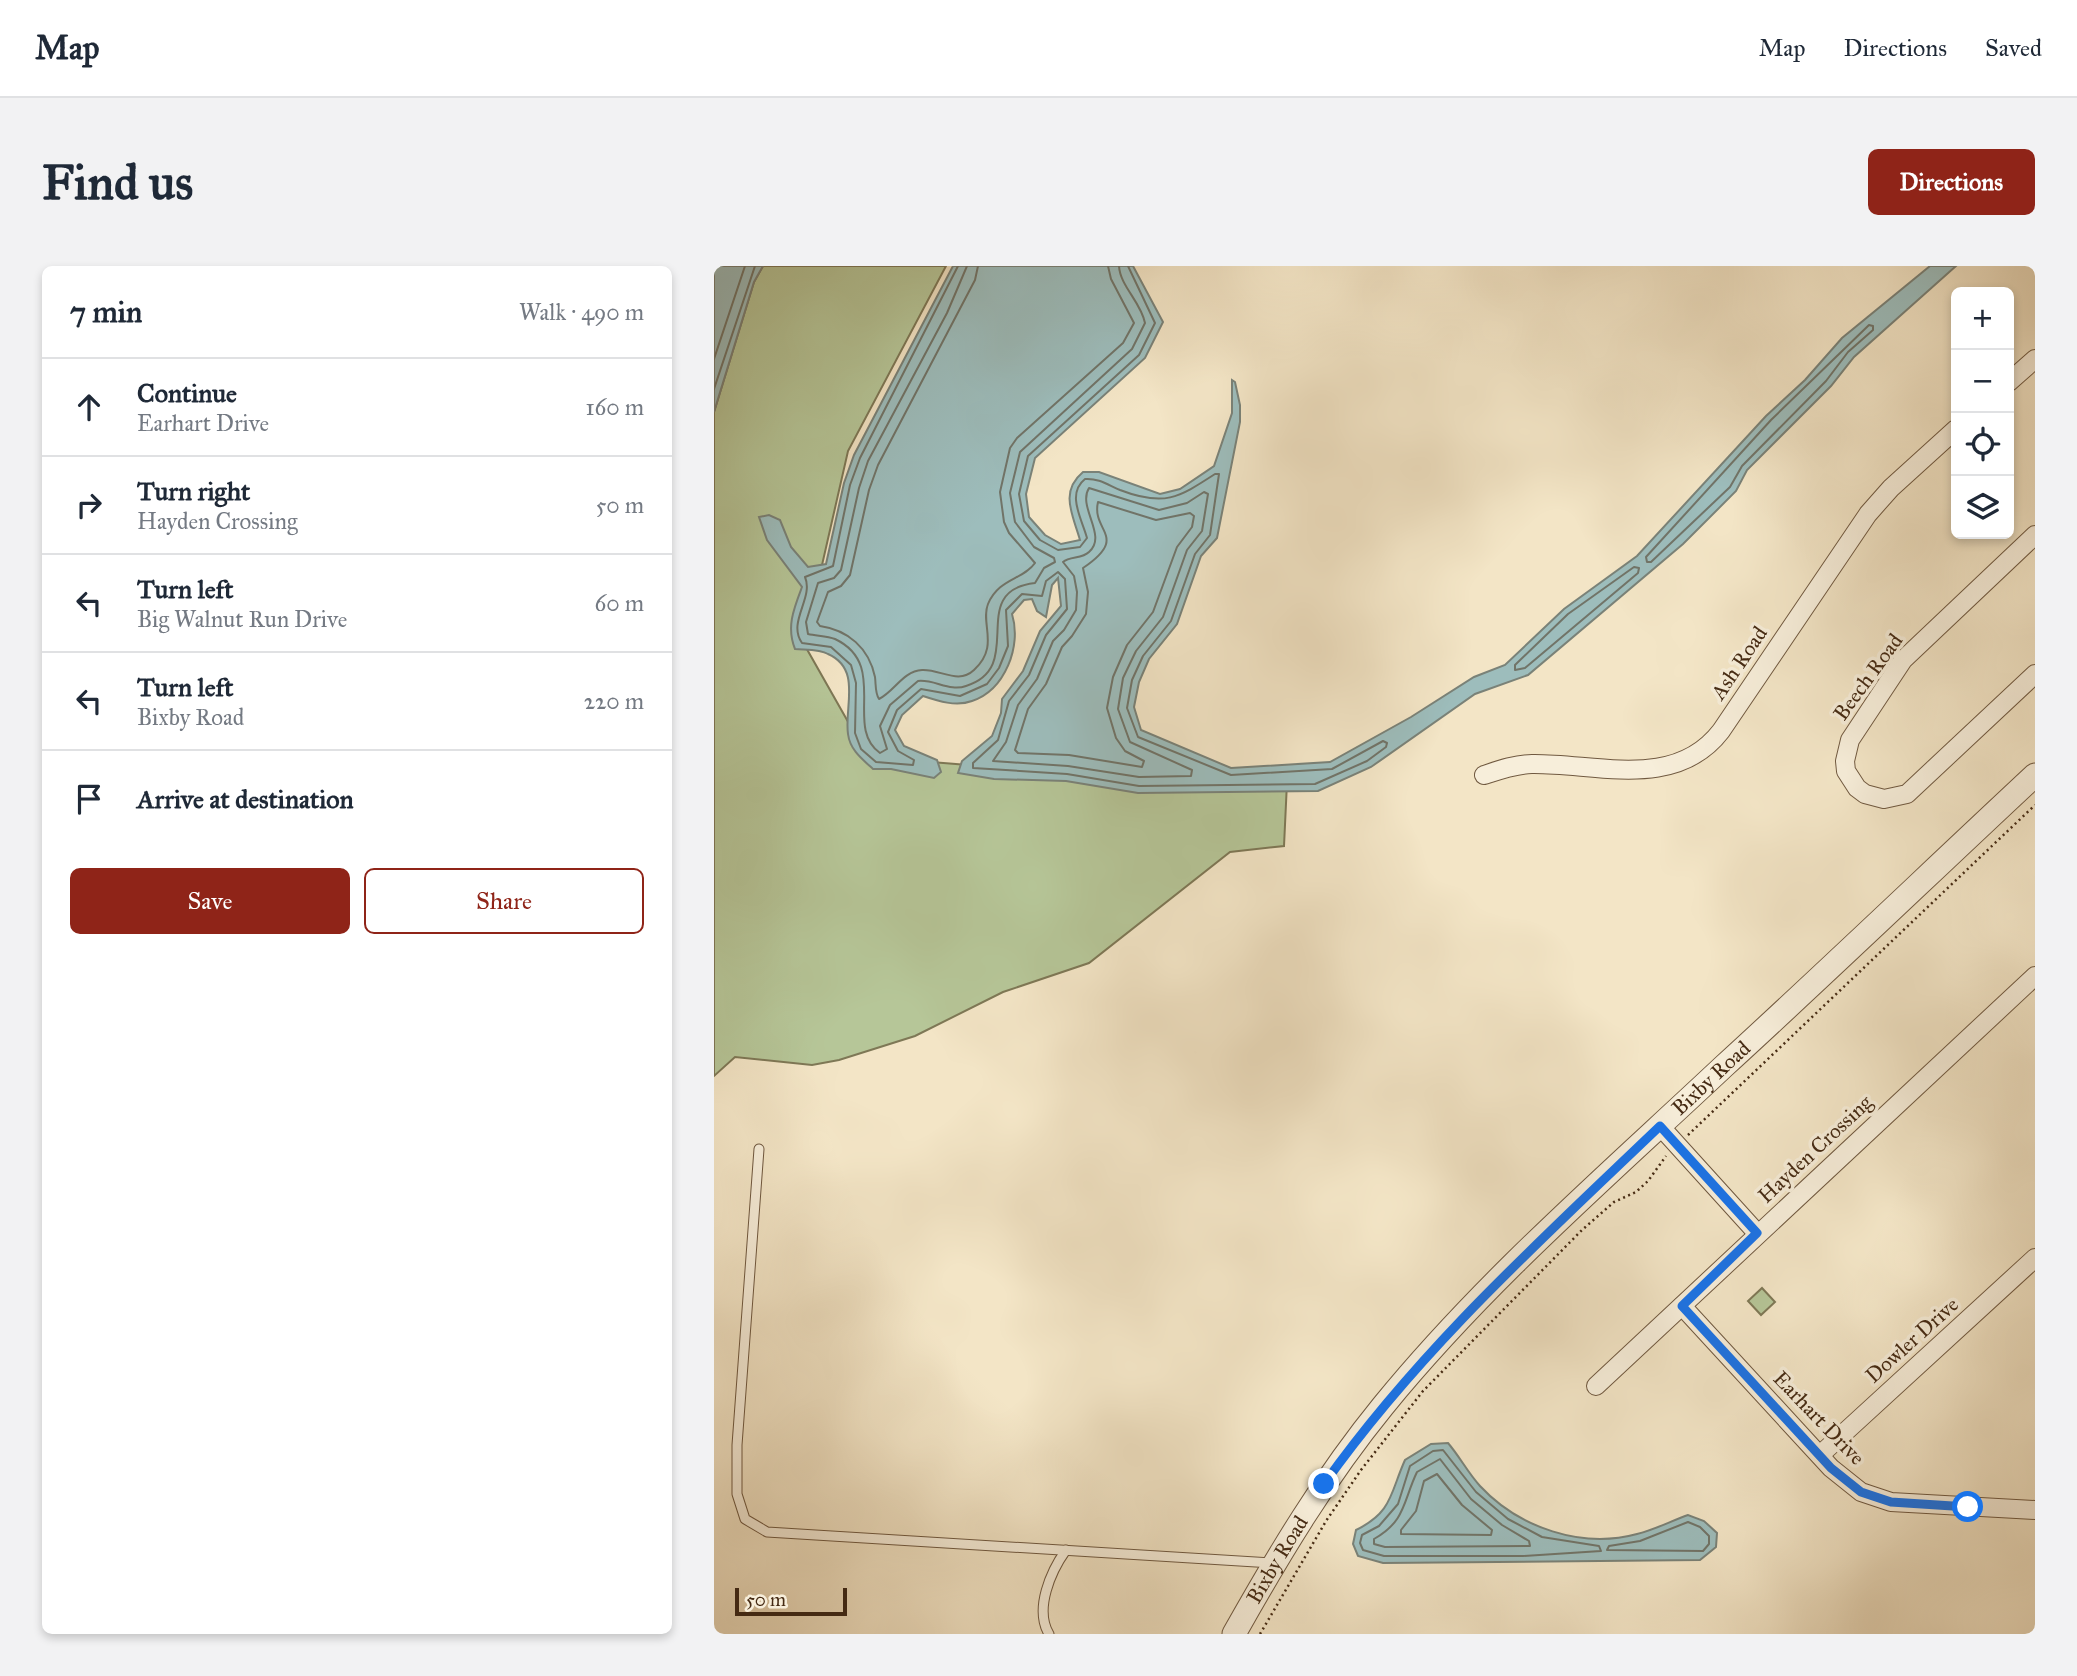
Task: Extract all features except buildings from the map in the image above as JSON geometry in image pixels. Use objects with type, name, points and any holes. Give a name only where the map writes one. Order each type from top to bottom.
[{"type":"street","points":[[2014,378],[2033,364]]},
{"type":"street","name":"Ash Road","points":[[1484,775],[1529,764],[1637,770],[1676,766],[1701,752],[1727,722],[1868,514],[1891,488],[1951,434]]},
{"type":"street","name":"Beech Road","points":[[2035,535],[1903,660],[1850,740],[1845,761],[1851,781],[1874,798],[1895,798],[1907,794],[2035,674]]},
{"type":"street","name":"Bixby Road","points":[[1234,1634],[1273,1563],[1348,1450],[1415,1367],[1489,1289],[2035,775]]},
{"type":"street","name":"Hayden Crossing","points":[[1596,1386],[2035,976]]},
{"type":"street","points":[[1660,1126],[1757,1233]]},
{"type":"street","name":"Dowler Drive","points":[[1820,1455],[2035,1258]]},
{"type":"street","name":"Earhart Drive","points":[[1682,1306],[1820,1455],[1861,1492],[1891,1502],[2035,1510]]},
{"type":"lane","points":[[759,1149],[737,1445],[737,1494],[745,1519],[767,1532],[1273,1563]]},
{"type":"lane","points":[[1049,1634],[1044,1624],[1048,1584],[1055,1566],[1066,1550]]},
{"type":"path","points":[[1260,1634],[1326,1521],[1361,1470],[1423,1391],[1582,1230],[1614,1202],[1636,1192],[1648,1181],[1657,1165],[1677,1145],[2035,805]]},
{"type":"green space","points":[[763,266],[946,266],[848,451],[804,644],[868,757],[1157,780],[1287,782],[1284,846],[1230,852],[1089,963],[1003,992],[915,1036],[839,1060],[812,1065],[735,1057],[714,1076],[714,412],[754,282]]},
{"type":"green space","points":[[1762,1288],[1775,1302],[1761,1315],[1748,1301]]},
{"type":"water","points":[[714,266],[763,266],[754,282],[714,412]]},
{"type":"water","points":[[953,266],[1133,266],[1163,322],[1145,358],[1035,458],[1026,494],[1029,517],[1045,535],[1061,544],[1080,540],[1070,496],[1071,488],[1083,472],[1099,472],[1160,494],[1180,489],[1214,466],[1232,413],[1232,380],[1235,382],[1240,405],[1240,422],[1217,538],[1201,556],[1177,624],[1149,659],[1139,682],[1134,707],[1141,730],[1231,768],[1330,762],[1411,717],[1474,677],[1505,665],[1564,609],[1637,556],[1842,338],[1930,266],[1956,266],[1854,357],[1831,386],[1747,470],[1736,491],[1683,544],[1528,675],[1475,694],[1371,767],[1318,791],[1138,793],[1066,781],[994,779],[958,773],[962,761],[992,736],[1001,713],[1002,699],[1023,671],[1040,631],[1061,606],[1058,578],[1052,585],[1046,617],[1037,611],[1032,599],[1024,600],[1012,614],[1015,640],[1012,653],[1002,677],[994,687],[966,703],[947,703],[923,696],[902,715],[895,730],[904,746],[937,760],[941,772],[934,778],[891,769],[873,769],[865,762],[849,740],[849,690],[845,669],[825,652],[795,649],[792,641],[791,625],[802,587],[767,540],[759,517],[769,515],[780,520],[791,547],[808,567],[826,564],[844,483],[854,455]]},
{"type":"water","points":[[1448,1443],[1480,1486],[1496,1501],[1532,1524],[1573,1536],[1616,1538],[1643,1532],[1688,1515],[1704,1521],[1717,1533],[1716,1547],[1700,1560],[1383,1563],[1358,1556],[1353,1544],[1356,1530],[1384,1509],[1405,1460],[1431,1444]]},
{"type":"route","points":[[1324,1484],[1381,1408],[1458,1321],[1660,1126],[1757,1233],[1682,1306],[1831,1468],[1861,1492],[1891,1502],[1968,1507]]}]
